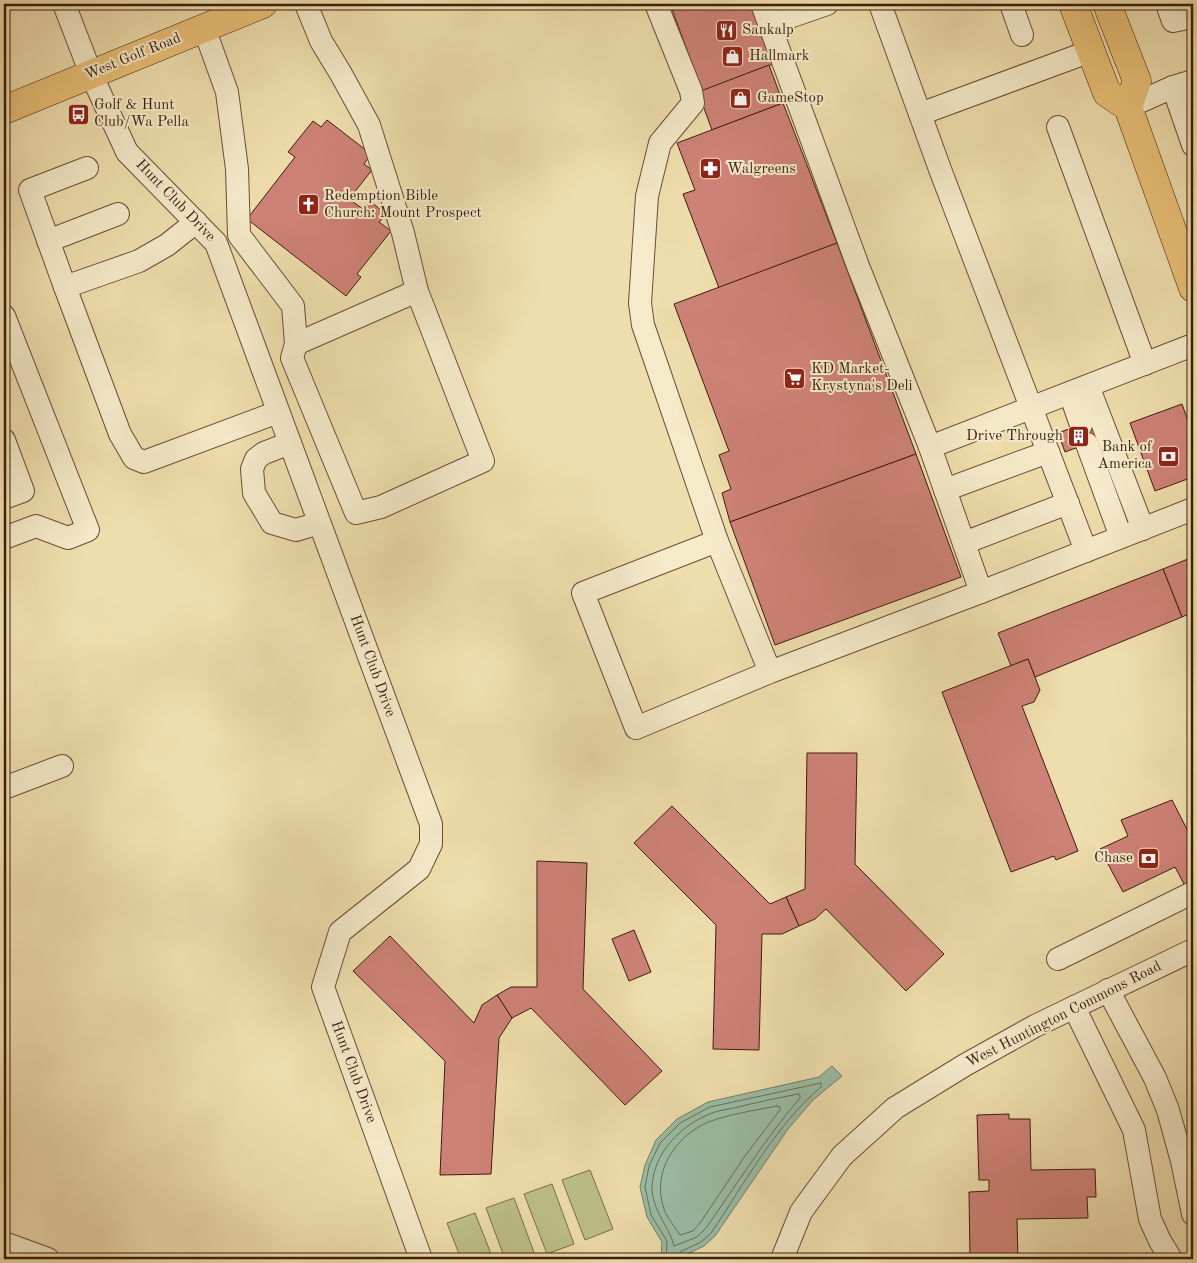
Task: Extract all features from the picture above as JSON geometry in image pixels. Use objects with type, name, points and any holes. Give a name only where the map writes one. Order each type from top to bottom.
[{"type":"main road","name":"West Golf Road","points":[[4,110],[263,4]]},
{"type":"main road","points":[[1073,4],[1107,93],[1128,107],[1192,281]]},
{"type":"main road","points":[[1107,4],[1137,82],[1128,107]]},
{"type":"street","name":"Hunt Club Drive","points":[[64,4],[91,74],[127,152],[216,242],[431,824],[430,844],[419,868],[340,932],[323,987],[421,1259]]},
{"type":"street","points":[[204,28],[227,92],[237,169],[239,235],[293,306],[296,344],[292,358],[356,513],[381,507],[482,461],[417,291],[403,233],[370,125],[342,74],[321,41],[306,4]]},
{"type":"street","points":[[656,4],[691,91],[693,103],[660,143],[647,196],[640,303],[644,325],[717,541],[770,672]]},
{"type":"street","points":[[827,4],[765,14],[858,266],[930,447],[981,592]]},
{"type":"street","points":[[880,4],[1086,551]]},
{"type":"street","points":[[1011,4],[1022,35]]},
{"type":"street","points":[[1167,4],[1173,21],[1193,17]]},
{"type":"street","points":[[920,114],[1091,50]]},
{"type":"street","points":[[1128,107],[1183,84],[1193,145]]},
{"type":"street","points":[[1058,127],[1145,364]]},
{"type":"street","points":[[88,168],[30,190],[120,434],[134,458],[144,462],[278,412]]},
{"type":"street","points":[[48,241],[118,214]]},
{"type":"street","points":[[65,287],[139,261],[167,245],[196,222]]},
{"type":"street","points":[[296,344],[417,291]]},
{"type":"street","points":[[4,316],[88,530],[68,538],[36,526],[14,494],[4,440]]},
{"type":"street","points":[[930,447],[1193,345]]},
{"type":"street","points":[[1079,389],[1084,434],[1121,537]]},
{"type":"street","points":[[1079,389],[1142,529]]},
{"type":"street","points":[[290,443],[264,453],[256,459],[252,469],[254,493],[272,523],[296,530],[319,523]]},
{"type":"street","points":[[945,490],[1048,452]]},
{"type":"street","points":[[964,543],[1068,503]]},
{"type":"street","points":[[717,541],[583,593],[636,728],[770,672],[1193,509]]},
{"type":"street","points":[[4,538],[36,526]]},
{"type":"street","points":[[4,788],[62,766]]},
{"type":"street","points":[[1058,959],[1190,894]]},
{"type":"street","name":"West Huntington Commons Road","points":[[782,1259],[801,1212],[831,1170],[842,1156],[895,1108],[965,1065],[1074,1007],[1193,950]]},
{"type":"street","points":[[1108,990],[1155,1078],[1168,1110],[1182,1161],[1193,1214]]},
{"type":"street","points":[[1074,1007],[1134,1130],[1150,1220],[1171,1259]]},
{"type":"street","points":[[4,1243],[48,1259]]},
{"type":"green space","points":[[590,1170],[613,1229],[585,1240],[562,1180]]},
{"type":"green space","points":[[552,1184],[574,1244],[547,1254],[524,1194]]},
{"type":"green space","points":[[514,1198],[536,1258],[505,1259],[486,1208]]},
{"type":"green space","points":[[475,1213],[493,1259],[461,1259],[447,1223]]},
{"type":"water","points":[[832,1066],[842,1076],[813,1100],[788,1129],[715,1236],[704,1246],[683,1256],[682,1259],[661,1259],[662,1242],[647,1217],[640,1187],[645,1165],[656,1140],[677,1119],[708,1102],[819,1077]]},
{"type":"building","points":[[670,4],[751,4],[773,64],[702,91]]},
{"type":"building","name":"GameStop","points":[[769,65],[783,103],[712,130],[698,92]]},
{"type":"building","name":"Walgreens","points":[[783,103],[837,243],[719,288],[683,194],[695,190],[677,143]]},
{"type":"building","name":"Redemption Bible Church: Mount Prospect","points":[[327,120],[371,154],[364,164],[372,170],[349,199],[363,209],[370,201],[386,214],[379,222],[391,231],[357,274],[361,277],[346,296],[247,219],[295,157],[288,152],[313,121],[321,127]]},
{"type":"building","name":"KD Market- Krystyna's Deli","points":[[837,243],[916,454],[730,522],[722,493],[731,489],[719,455],[729,451],[674,304]]},
{"type":"building","name":"Bank of America","points":[[1182,404],[1193,435],[1193,477],[1155,491],[1130,423]]},
{"type":"building","name":"Drive Through","points":[[1093,420],[1100,439],[1065,452],[1058,433]]},
{"type":"building","points":[[916,454],[961,577],[775,645],[730,522]]},
{"type":"building","points":[[1193,557],[1193,612],[1182,617],[1163,569]]},
{"type":"building","points":[[1163,569],[1182,617],[1035,677],[1028,659],[1011,666],[998,633]]},
{"type":"building","points":[[1028,659],[1040,690],[1034,702],[1022,706],[1078,851],[1056,860],[1054,856],[1011,872],[942,692]]},
{"type":"building","points":[[807,753],[857,753],[855,864],[944,954],[906,991],[826,909],[815,919],[799,926],[786,897],[805,889]]},
{"type":"building","name":"Chase","points":[[1172,800],[1193,841],[1193,901],[1175,867],[1123,892],[1100,849],[1128,836],[1121,820]]},
{"type":"building","points":[[672,806],[770,904],[786,897],[799,926],[782,934],[762,934],[759,1050],[713,1049],[716,925],[634,843]]},
{"type":"building","points":[[537,861],[587,863],[583,989],[662,1071],[625,1105],[531,1008],[512,1018],[497,995],[511,987],[537,987]]},
{"type":"building","points":[[634,930],[651,972],[629,981],[612,939]]},
{"type":"building","points":[[390,936],[474,1023],[482,1005],[497,995],[512,1018],[499,1038],[491,1174],[440,1175],[445,1061],[353,971]]},
{"type":"building","points":[[1009,1114],[1009,1119],[1030,1119],[1031,1170],[1095,1169],[1096,1197],[1087,1197],[1088,1218],[1017,1219],[1018,1259],[972,1259],[970,1258],[969,1192],[989,1191],[989,1180],[979,1180],[977,1115]]},
{"type":"building","points":[[904,1257],[970,1258],[972,1259],[904,1259]]},
{"type":"place","name":"Sankalp","points":[[726,30]]},
{"type":"place","name":"Hallmark","points":[[733,56]]},
{"type":"place","name":"GameStop","points":[[741,98]]},
{"type":"place","name":"Golf & Hunt Club/Wa Pella","points":[[78,114]]},
{"type":"place","name":"Walgreens","points":[[711,169]]},
{"type":"place","name":"Redemption Bible Church: Mount Prospect","points":[[308,205]]},
{"type":"place","name":"KD Market- Krystyna's Deli","points":[[795,378]]},
{"type":"place","name":"Drive Through","points":[[1079,436]]},
{"type":"place","name":"Bank of America","points":[[1168,456]]},
{"type":"place","name":"Chase","points":[[1149,858]]}]
